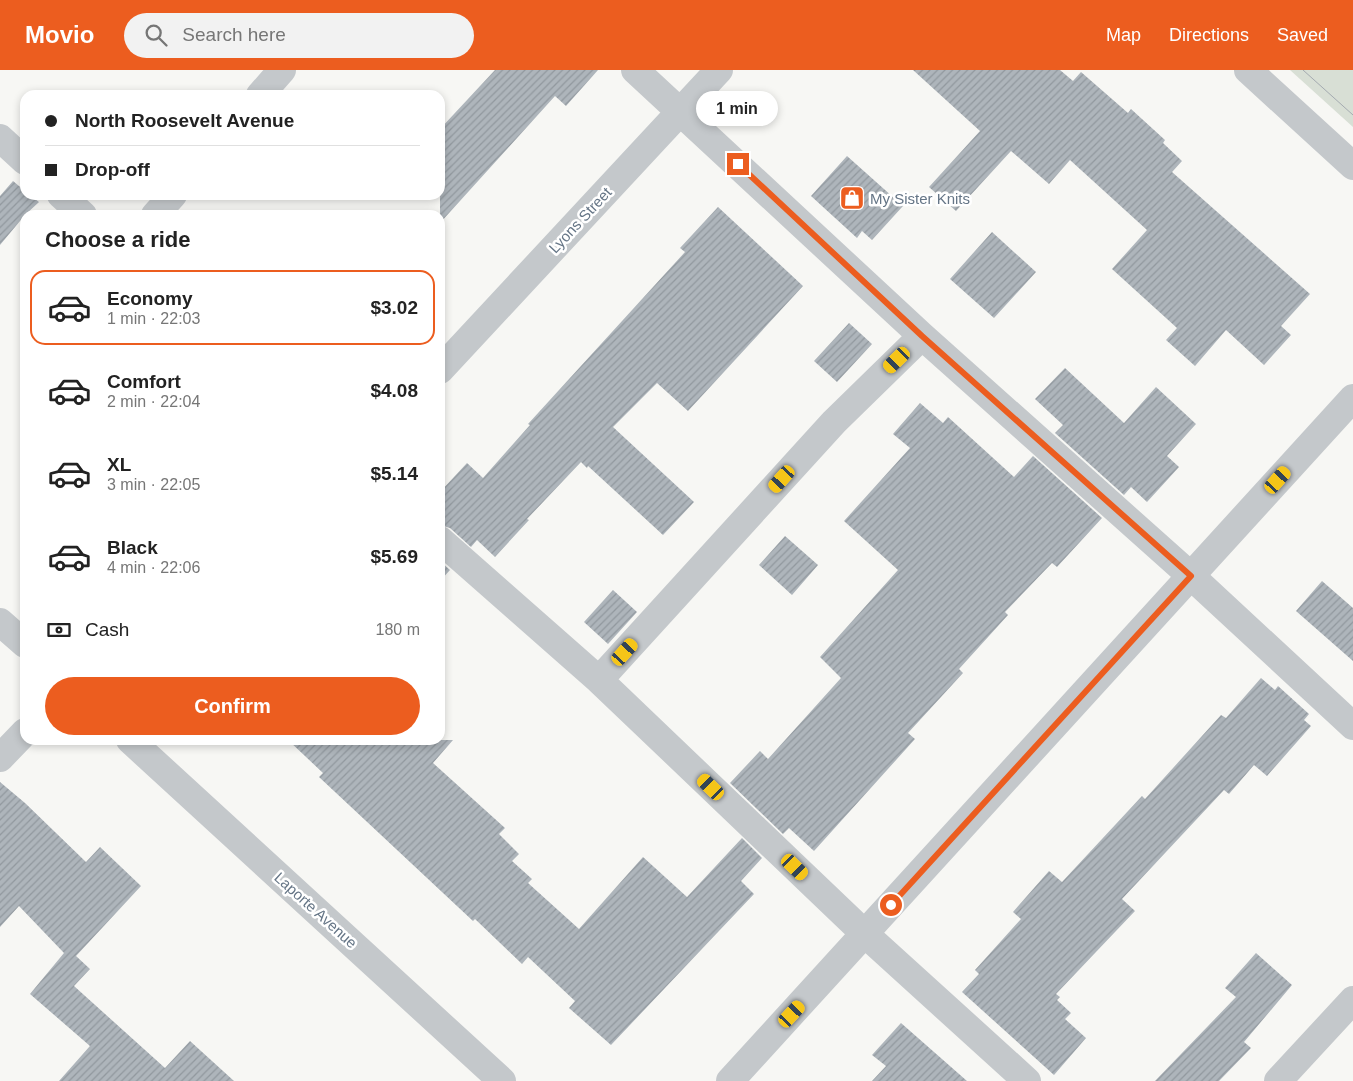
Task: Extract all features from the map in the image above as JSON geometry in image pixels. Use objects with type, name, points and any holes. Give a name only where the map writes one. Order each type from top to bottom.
[{"type":"street","points":[[264,90],[282,70]]},
{"type":"street","points":[[635,70],[922,336],[1191,576],[1353,726]]},
{"type":"street","name":"Lyons Street","points":[[445,365],[719,70]]},
{"type":"street","points":[[1248,70],[1353,166]]},
{"type":"street","points":[[0,138],[20,156]]},
{"type":"street","points":[[66,200],[78,210]]},
{"type":"street","points":[[160,210],[168,200]]},
{"type":"street","points":[[599,680],[834,422],[922,336]]},
{"type":"street","points":[[730,1081],[1353,398]]},
{"type":"street","points":[[445,544],[599,680],[865,934],[1027,1081]]},
{"type":"street","points":[[0,622],[20,640]]},
{"type":"street","points":[[0,758],[20,737]]},
{"type":"street","name":"Laporte Avenue","points":[[135,745],[502,1081]]},
{"type":"street","points":[[1278,1081],[1353,1000]]},
{"type":"shaded area","points":[[1290,70],[1353,70],[1353,127]]},
{"type":"building","points":[[495,70],[598,70],[566,106],[555,96],[445,217],[445,210],[440,210],[440,200],[445,200],[445,124]]},
{"type":"building","points":[[913,70],[1060,70],[1073,81],[1081,72],[1128,113],[1131,109],[1165,140],[1163,143],[1182,161],[1172,172],[1310,294],[1281,326],[1291,335],[1264,365],[1226,330],[1195,366],[1166,340],[1177,328],[1112,269],[1147,230],[1070,160],[1049,184],[1011,151],[956,211],[929,187],[980,131]]},
{"type":"building","points":[[847,156],[903,206],[872,240],[862,231],[857,238],[811,196]]},
{"type":"building","points":[[13,181],[20,187],[20,200],[36,200],[39,202],[30,210],[20,210],[20,221],[0,245],[0,196]]},
{"type":"building","points":[[718,207],[803,286],[688,411],[657,383],[613,427],[694,502],[663,535],[588,466],[587,468],[581,462],[527,519],[529,520],[495,557],[477,540],[471,547],[450,528],[445,526],[445,487],[467,463],[483,478],[530,425],[528,424],[685,252],[680,248]]},
{"type":"building","points":[[992,232],[1036,272],[994,318],[950,279]]},
{"type":"building","points":[[849,323],[872,344],[837,382],[814,361]]},
{"type":"building","points":[[1065,368],[1124,423],[1156,387],[1196,424],[1167,456],[1179,467],[1147,502],[1131,487],[1124,495],[1055,433],[1063,425],[1035,399]]},
{"type":"building","points":[[920,403],[943,423],[948,417],[1014,477],[1033,456],[1102,518],[1057,567],[1052,563],[1005,612],[1008,615],[959,669],[963,673],[908,733],[915,739],[814,851],[789,828],[783,834],[730,783],[760,751],[768,759],[841,678],[820,657],[898,570],[844,521],[910,448],[893,434]]},
{"type":"building","points":[[785,536],[818,565],[792,595],[759,565]]},
{"type":"building","points":[[445,566],[450,570],[445,576]]},
{"type":"building","points":[[1322,581],[1353,608],[1353,661],[1296,611]]},
{"type":"building","points":[[613,590],[637,612],[608,644],[584,622]]},
{"type":"building","points":[[1261,678],[1275,690],[1278,686],[1309,714],[1304,720],[1311,726],[1267,776],[1254,765],[1229,794],[1224,790],[1122,899],[1135,911],[1056,994],[1060,997],[1057,1000],[1071,1013],[1065,1019],[1086,1038],[1054,1075],[962,992],[979,974],[975,970],[1021,919],[1013,912],[1049,871],[1062,882],[1142,796],[1145,799],[1221,715],[1226,718]]},
{"type":"building","points":[[445,740],[453,740],[433,763],[505,828],[499,834],[519,854],[512,861],[532,879],[528,883],[579,929],[643,857],[687,897],[742,838],[762,858],[741,881],[754,894],[611,1045],[569,1008],[575,1001],[528,957],[522,964],[475,919],[473,921],[319,777],[323,773],[293,745],[445,745]]},
{"type":"building","points":[[0,782],[25,803],[86,862],[100,847],[141,886],[76,956],[90,969],[74,986],[165,1068],[190,1041],[234,1081],[59,1081],[90,1046],[30,994],[64,953],[19,906],[0,927]]},
{"type":"building","points":[[1256,953],[1292,985],[1244,1042],[1251,1048],[1219,1081],[1155,1081],[1236,997],[1225,988]]},
{"type":"building","points":[[901,1023],[967,1081],[872,1081],[886,1066],[872,1055]]},
{"type":"tram line","points":[[1303,70],[1353,115]]},
{"type":"place","name":"My Sister Knits","points":[[852,198]]},
{"type":"route","points":[[738,164],[922,336],[1191,576],[891,905]]}]
